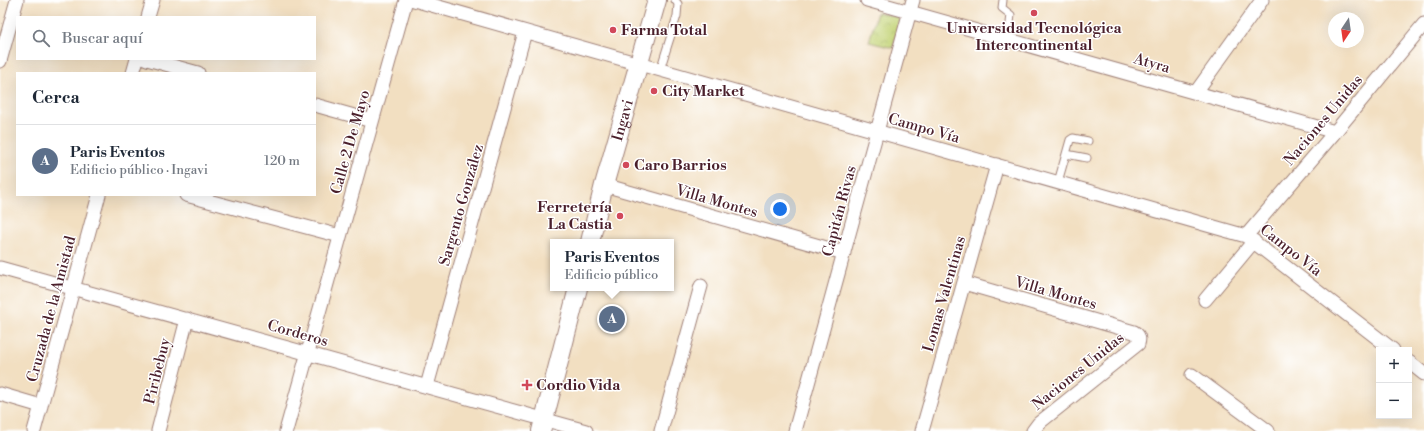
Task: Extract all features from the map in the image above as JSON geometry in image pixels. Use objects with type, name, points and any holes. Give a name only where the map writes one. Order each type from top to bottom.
[{"type":"main road","name":"Ingavi","points":[[591,239],[604,186],[657,0]]},
{"type":"main road","points":[[542,425],[577,291]]},
{"type":"street","points":[[0,61],[17,0]]},
{"type":"street","points":[[148,16],[153,0]]},
{"type":"street","name":"Calle 2 De Mayo","points":[[286,431],[406,0]]},
{"type":"street","name":"Campo Vía","points":[[414,0],[1058,182],[1250,238],[1389,347]]},
{"type":"street","name":"Atyra","points":[[867,0],[911,6],[1008,39],[1335,132]]},
{"type":"street","points":[[1196,92],[1262,0]]},
{"type":"street","name":"Capitán Rivas","points":[[795,431],[911,6]]},
{"type":"street","name":"Naciones Unidas","points":[[1205,300],[1250,238],[1424,24]]},
{"type":"street","name":"Sargento González","points":[[427,386],[525,32]]},
{"type":"street","points":[[133,72],[137,60]]},
{"type":"street","points":[[151,60],[194,72]]},
{"type":"street","points":[[316,105],[372,120]]},
{"type":"street","name":"Lomas Valentinas","points":[[922,431],[996,165]]},
{"type":"street","name":"Villa Montes","points":[[604,186],[844,253]]},
{"type":"street","name":"Cruzada de la Amistad","points":[[34,431],[99,196]]},
{"type":"street","points":[[190,196],[340,236]]},
{"type":"street","name":"Corderos","points":[[0,268],[74,287],[427,386],[542,425],[586,431]]},
{"type":"street","name":"Villa Montes","points":[[964,283],[1134,332],[1138,335]]},
{"type":"street","points":[[661,431],[701,286]]},
{"type":"street","name":"Piribebuy","points":[[158,431],[187,319]]},
{"type":"street","name":"Naciones Unidas","points":[[1033,431],[1039,423],[1138,344],[1140,339],[1138,335]]},
{"type":"street","points":[[1412,364],[1424,374]]},
{"type":"street","points":[[1192,375],[1268,431]]},
{"type":"street","points":[[0,394],[41,406]]},
{"type":"lane","points":[[660,70],[677,16],[678,4],[675,0]]},
{"type":"lane","points":[[1003,0],[1002,8],[1011,15],[1008,39]]},
{"type":"lane","points":[[1058,182],[1070,140],[1088,141]]},
{"type":"lane","points":[[1066,154],[1086,158]]},
{"type":"green space","points":[[877,12],[900,18],[893,48],[869,42]]},
{"type":"place","name":"Universidad Tecnológica Intercontinental","points":[[1034,13]]},
{"type":"place","name":"Farma Total","points":[[613,30]]},
{"type":"place","name":"City Market","points":[[654,91]]},
{"type":"place","name":"Caro Barrios","points":[[626,165]]},
{"type":"place","name":"Ferretería La Castia","points":[[620,216]]},
{"type":"place","name":"Paris Eventos","points":[[612,319]]},
{"type":"place","name":"Cordio Vida","points":[[527,385]]}]
